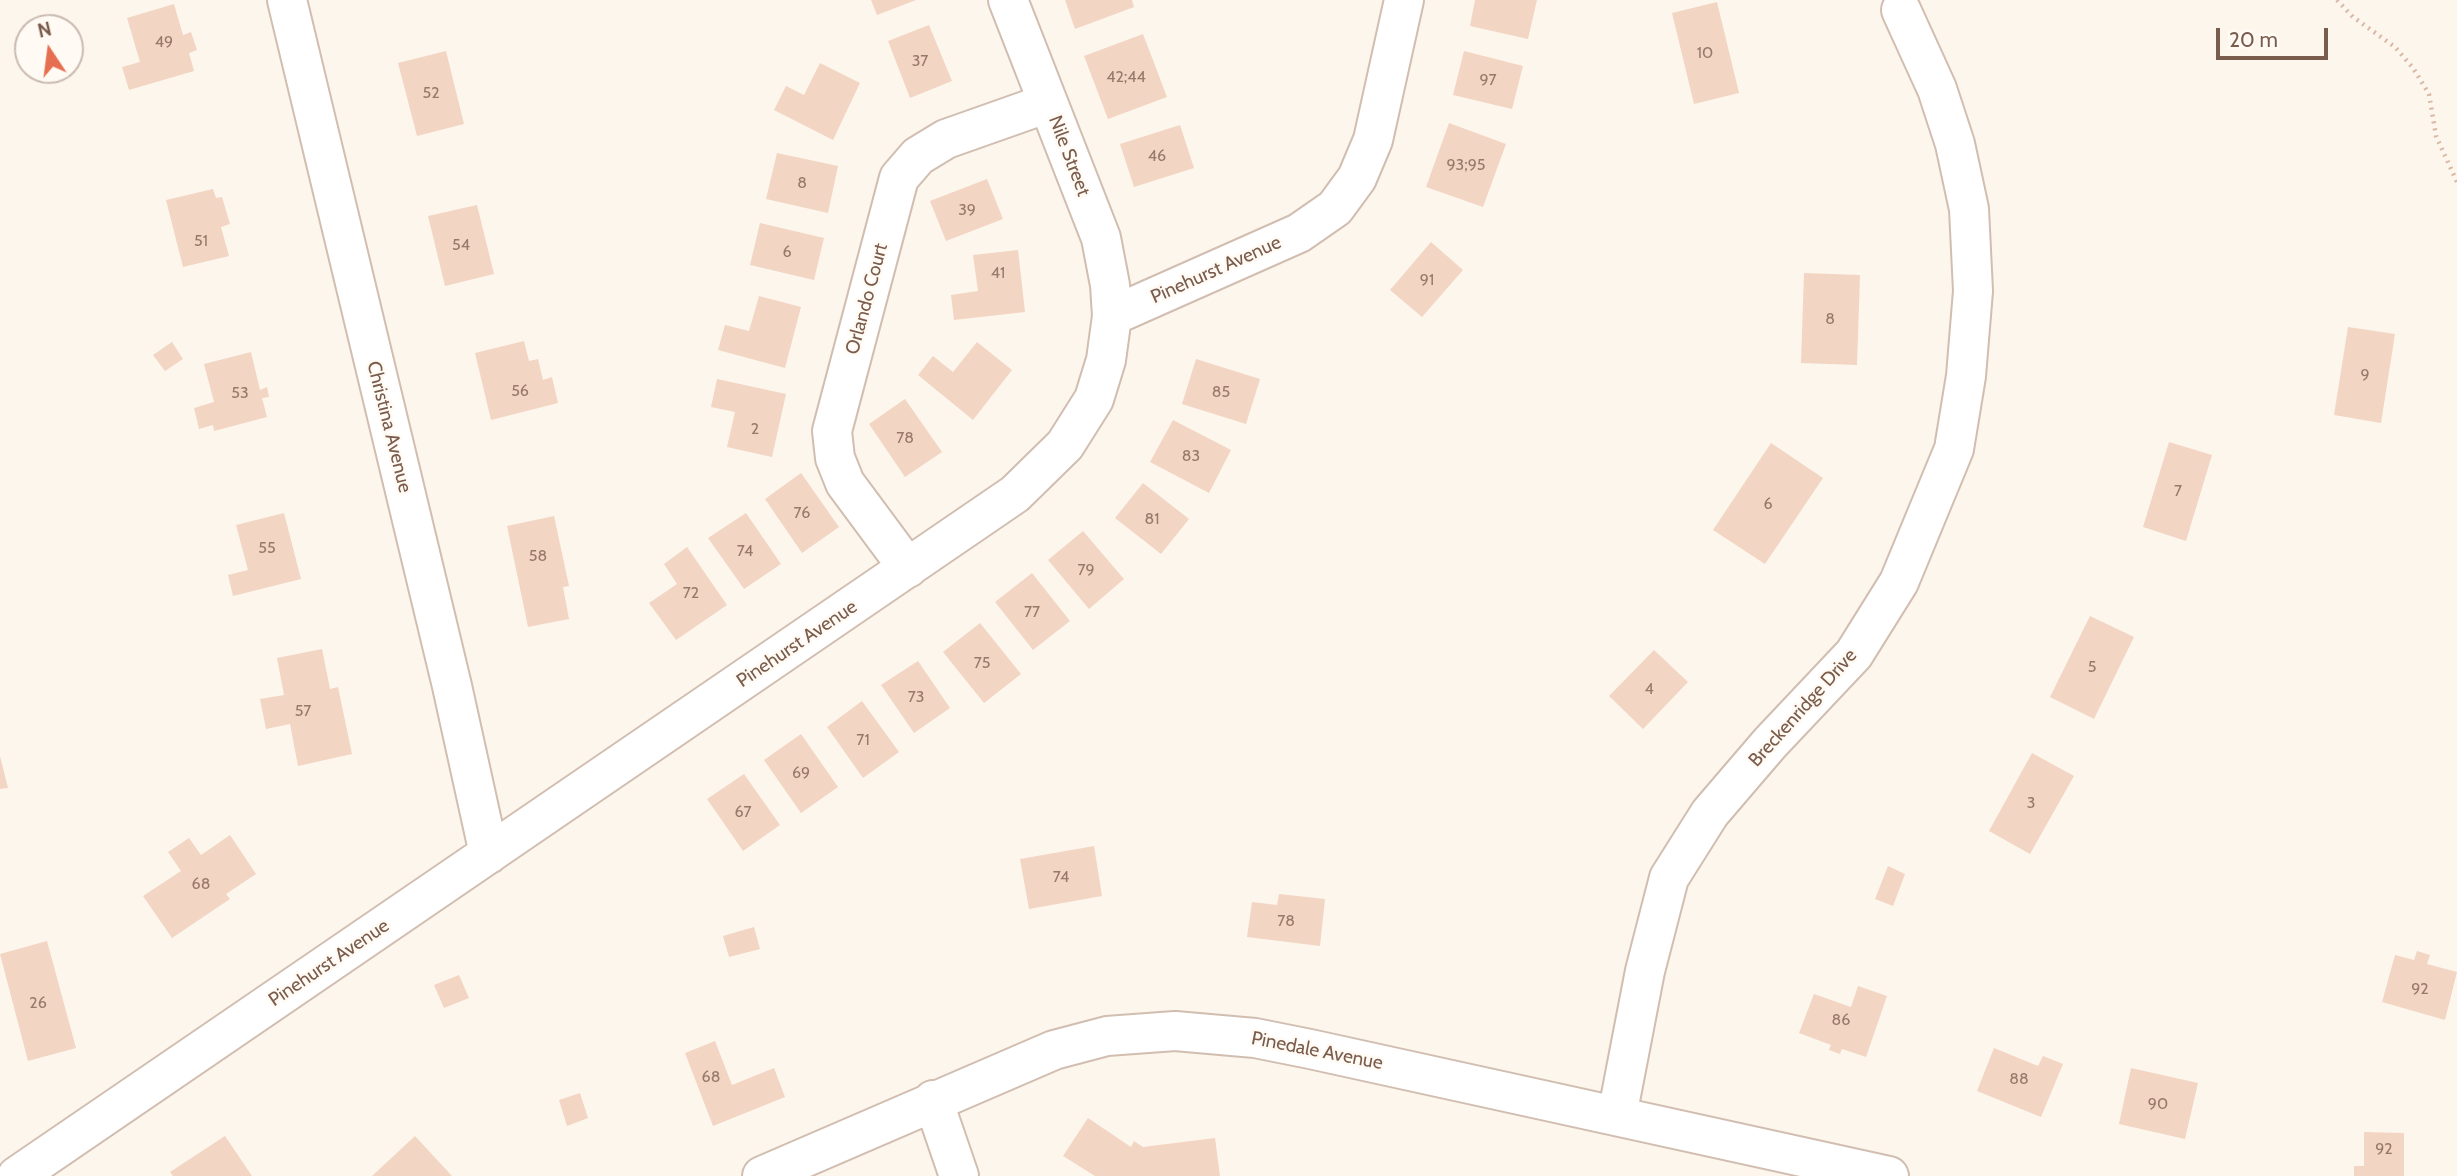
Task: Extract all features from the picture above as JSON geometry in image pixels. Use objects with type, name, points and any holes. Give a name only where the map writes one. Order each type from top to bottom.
[{"type":"street","name":"Christina Avenue","points":[[287,0],[452,686],[489,854]]},
{"type":"street","name":"Nile Street","points":[[1008,0],[1101,238],[1112,316]]},
{"type":"street","name":"Pinehurst Avenue","points":[[17,1176],[1015,494],[1065,445],[1094,399],[1106,360],[1112,316],[1299,233],[1335,208],[1357,178],[1373,140],[1404,0]]},
{"type":"street","name":"Breckenridge Drive","points":[[1617,1116],[1645,971],[1669,878],[1710,813],[1770,743],[1854,654],[1899,582],[1954,449],[1966,376],[1973,291],[1969,209],[1955,144],[1937,89],[1901,10]]},
{"type":"street","name":"Orlando Court","points":[[908,568],[845,483],[835,458],[832,431],[899,178],[918,156],[946,139],[1048,103]]},
{"type":"street","name":"Pinedale Avenue","points":[[762,1176],[1021,1063],[1088,1039],[1175,1031],[1255,1038],[1310,1048],[1889,1176]]},
{"type":"street","points":[[933,1100],[959,1176]]},
{"type":"path","points":[[2337,0],[2353,17],[2395,47],[2413,68],[2429,94],[2436,136],[2457,183]]},
{"type":"building","points":[[871,0],[916,0],[877,15]]},
{"type":"building","points":[[1065,0],[1132,0],[1134,7],[1075,29]]},
{"type":"building","points":[[1475,0],[1537,0],[1528,39],[1470,26]]},
{"type":"building","points":[[1717,2],[1739,93],[1694,104],[1672,13]]},
{"type":"building","points":[[174,4],[183,35],[191,32],[197,50],[189,53],[194,71],[129,90],[122,67],[140,62],[127,18]]},
{"type":"building","points":[[929,25],[952,81],[910,98],[888,41]]},
{"type":"building","points":[[1143,34],[1167,97],[1108,119],[1084,56]]},
{"type":"building","points":[[446,51],[464,124],[417,136],[398,63]]},
{"type":"building","points":[[1464,51],[1523,66],[1512,109],[1453,95]]},
{"type":"building","points":[[820,63],[860,83],[833,140],[774,110],[786,86],[804,95]]},
{"type":"building","points":[[1449,123],[1506,144],[1483,207],[1426,187]]},
{"type":"building","points":[[1180,125],[1194,168],[1134,187],[1120,144]]},
{"type":"building","points":[[777,153],[838,166],[828,213],[766,199]]},
{"type":"building","points":[[987,179],[1003,219],[946,241],[930,201]]},
{"type":"building","points":[[213,189],[216,198],[222,197],[230,224],[221,227],[229,256],[183,267],[166,200]]},
{"type":"building","points":[[477,205],[494,274],[445,286],[428,216]]},
{"type":"building","points":[[760,223],[824,238],[814,280],[750,265]]},
{"type":"building","points":[[1431,242],[1463,270],[1422,317],[1390,290]]},
{"type":"building","points":[[1018,250],[1025,312],[954,320],[951,295],[978,291],[973,255]]},
{"type":"building","points":[[1804,273],[1860,275],[1857,365],[1801,363]]},
{"type":"building","points":[[759,296],[801,307],[785,368],[718,350],[725,325],[749,331]]},
{"type":"building","points":[[2348,327],[2395,334],[2381,423],[2334,415]]},
{"type":"building","points":[[524,341],[529,361],[538,359],[543,380],[552,377],[558,403],[491,420],[475,353]]},
{"type":"building","points":[[172,342],[183,359],[165,371],[153,355]]},
{"type":"building","points":[[977,342],[1012,370],[973,420],[918,375],[933,356],[953,372]]},
{"type":"building","points":[[251,352],[260,390],[267,387],[269,397],[262,398],[267,417],[214,431],[213,425],[199,429],[194,408],[214,402],[204,364]]},
{"type":"building","points":[[1196,359],[1260,379],[1246,424],[1182,404]]},
{"type":"building","points":[[717,379],[786,394],[772,457],[727,447],[735,412],[711,407]]},
{"type":"building","points":[[905,399],[942,452],[905,477],[869,424]]},
{"type":"building","points":[[1173,420],[1231,450],[1209,493],[1150,462]]},
{"type":"building","points":[[2169,442],[2212,455],[2186,541],[2143,527]]},
{"type":"building","points":[[1771,443],[1823,478],[1765,564],[1713,530]]},
{"type":"building","points":[[801,473],[839,527],[802,553],[765,499]]},
{"type":"building","points":[[1143,483],[1189,519],[1161,554],[1115,518]]},
{"type":"building","points":[[284,513],[301,579],[233,596],[228,575],[248,570],[236,525]]},
{"type":"building","points":[[746,513],[781,564],[744,589],[708,538]]},
{"type":"building","points":[[554,516],[569,586],[563,587],[569,619],[528,627],[507,526]]},
{"type":"building","points":[[1083,531],[1124,579],[1089,609],[1048,560]]},
{"type":"building","points":[[687,547],[727,605],[676,640],[649,603],[677,584],[664,564]]},
{"type":"building","points":[[1032,573],[1070,621],[1033,650],[995,602]]},
{"type":"building","points":[[2090,616],[2134,637],[2094,719],[2050,697]]},
{"type":"building","points":[[980,623],[1021,674],[984,703],[943,652]]},
{"type":"building","points":[[322,649],[330,689],[338,687],[352,754],[298,766],[290,724],[266,729],[260,699],[284,695],[277,658]]},
{"type":"building","points":[[1654,650],[1688,682],[1643,729],[1609,696]]},
{"type":"building","points":[[918,661],[950,708],[914,733],[881,685]]},
{"type":"building","points":[[862,701],[899,752],[863,778],[827,727]]},
{"type":"building","points":[[801,734],[838,787],[801,813],[764,760]]},
{"type":"building","points":[[2032,753],[2074,776],[2030,854],[1989,831]]},
{"type":"building","points":[[0,756],[8,788],[0,789]]},
{"type":"building","points":[[744,774],[780,825],[743,851],[707,799]]},
{"type":"building","points":[[230,835],[256,874],[226,894],[230,899],[172,938],[143,896],[181,871],[168,852],[189,838],[201,855]]},
{"type":"building","points":[[1094,846],[1102,896],[1029,909],[1020,859]]},
{"type":"building","points":[[1888,866],[1905,874],[1893,906],[1875,899]]},
{"type":"building","points":[[1279,894],[1325,899],[1320,946],[1247,937],[1252,902],[1277,905]]},
{"type":"building","points":[[754,927],[760,949],[729,957],[723,936]]},
{"type":"building","points":[[47,941],[76,1048],[28,1061],[0,954]]},
{"type":"building","points":[[2417,951],[2430,955],[2427,964],[2457,972],[2445,1020],[2382,1002],[2395,955],[2414,960]]},
{"type":"building","points":[[459,975],[469,998],[444,1008],[434,985]]},
{"type":"building","points":[[1858,986],[1887,996],[1866,1057],[1842,1049],[1840,1054],[1829,1050],[1831,1045],[1799,1033],[1814,994],[1851,1007]]},
{"type":"building","points":[[715,1041],[732,1085],[774,1068],[785,1097],[713,1126],[685,1053]]},
{"type":"building","points":[[1994,1048],[2038,1066],[2043,1056],[2063,1064],[2041,1117],[1977,1091]]},
{"type":"building","points":[[2131,1068],[2198,1083],[2185,1139],[2119,1124]]},
{"type":"building","points":[[580,1093],[588,1118],[567,1126],[559,1100]]},
{"type":"building","points":[[1088,1118],[1131,1147],[1134,1141],[1143,1147],[1215,1138],[1220,1176],[1095,1176],[1063,1156]]},
{"type":"building","points":[[2364,1132],[2404,1133],[2404,1176],[2354,1176],[2354,1166],[2364,1166]]},
{"type":"building","points":[[225,1136],[252,1176],[173,1176],[170,1172]]},
{"type":"building","points":[[415,1136],[452,1176],[372,1176]]}]
